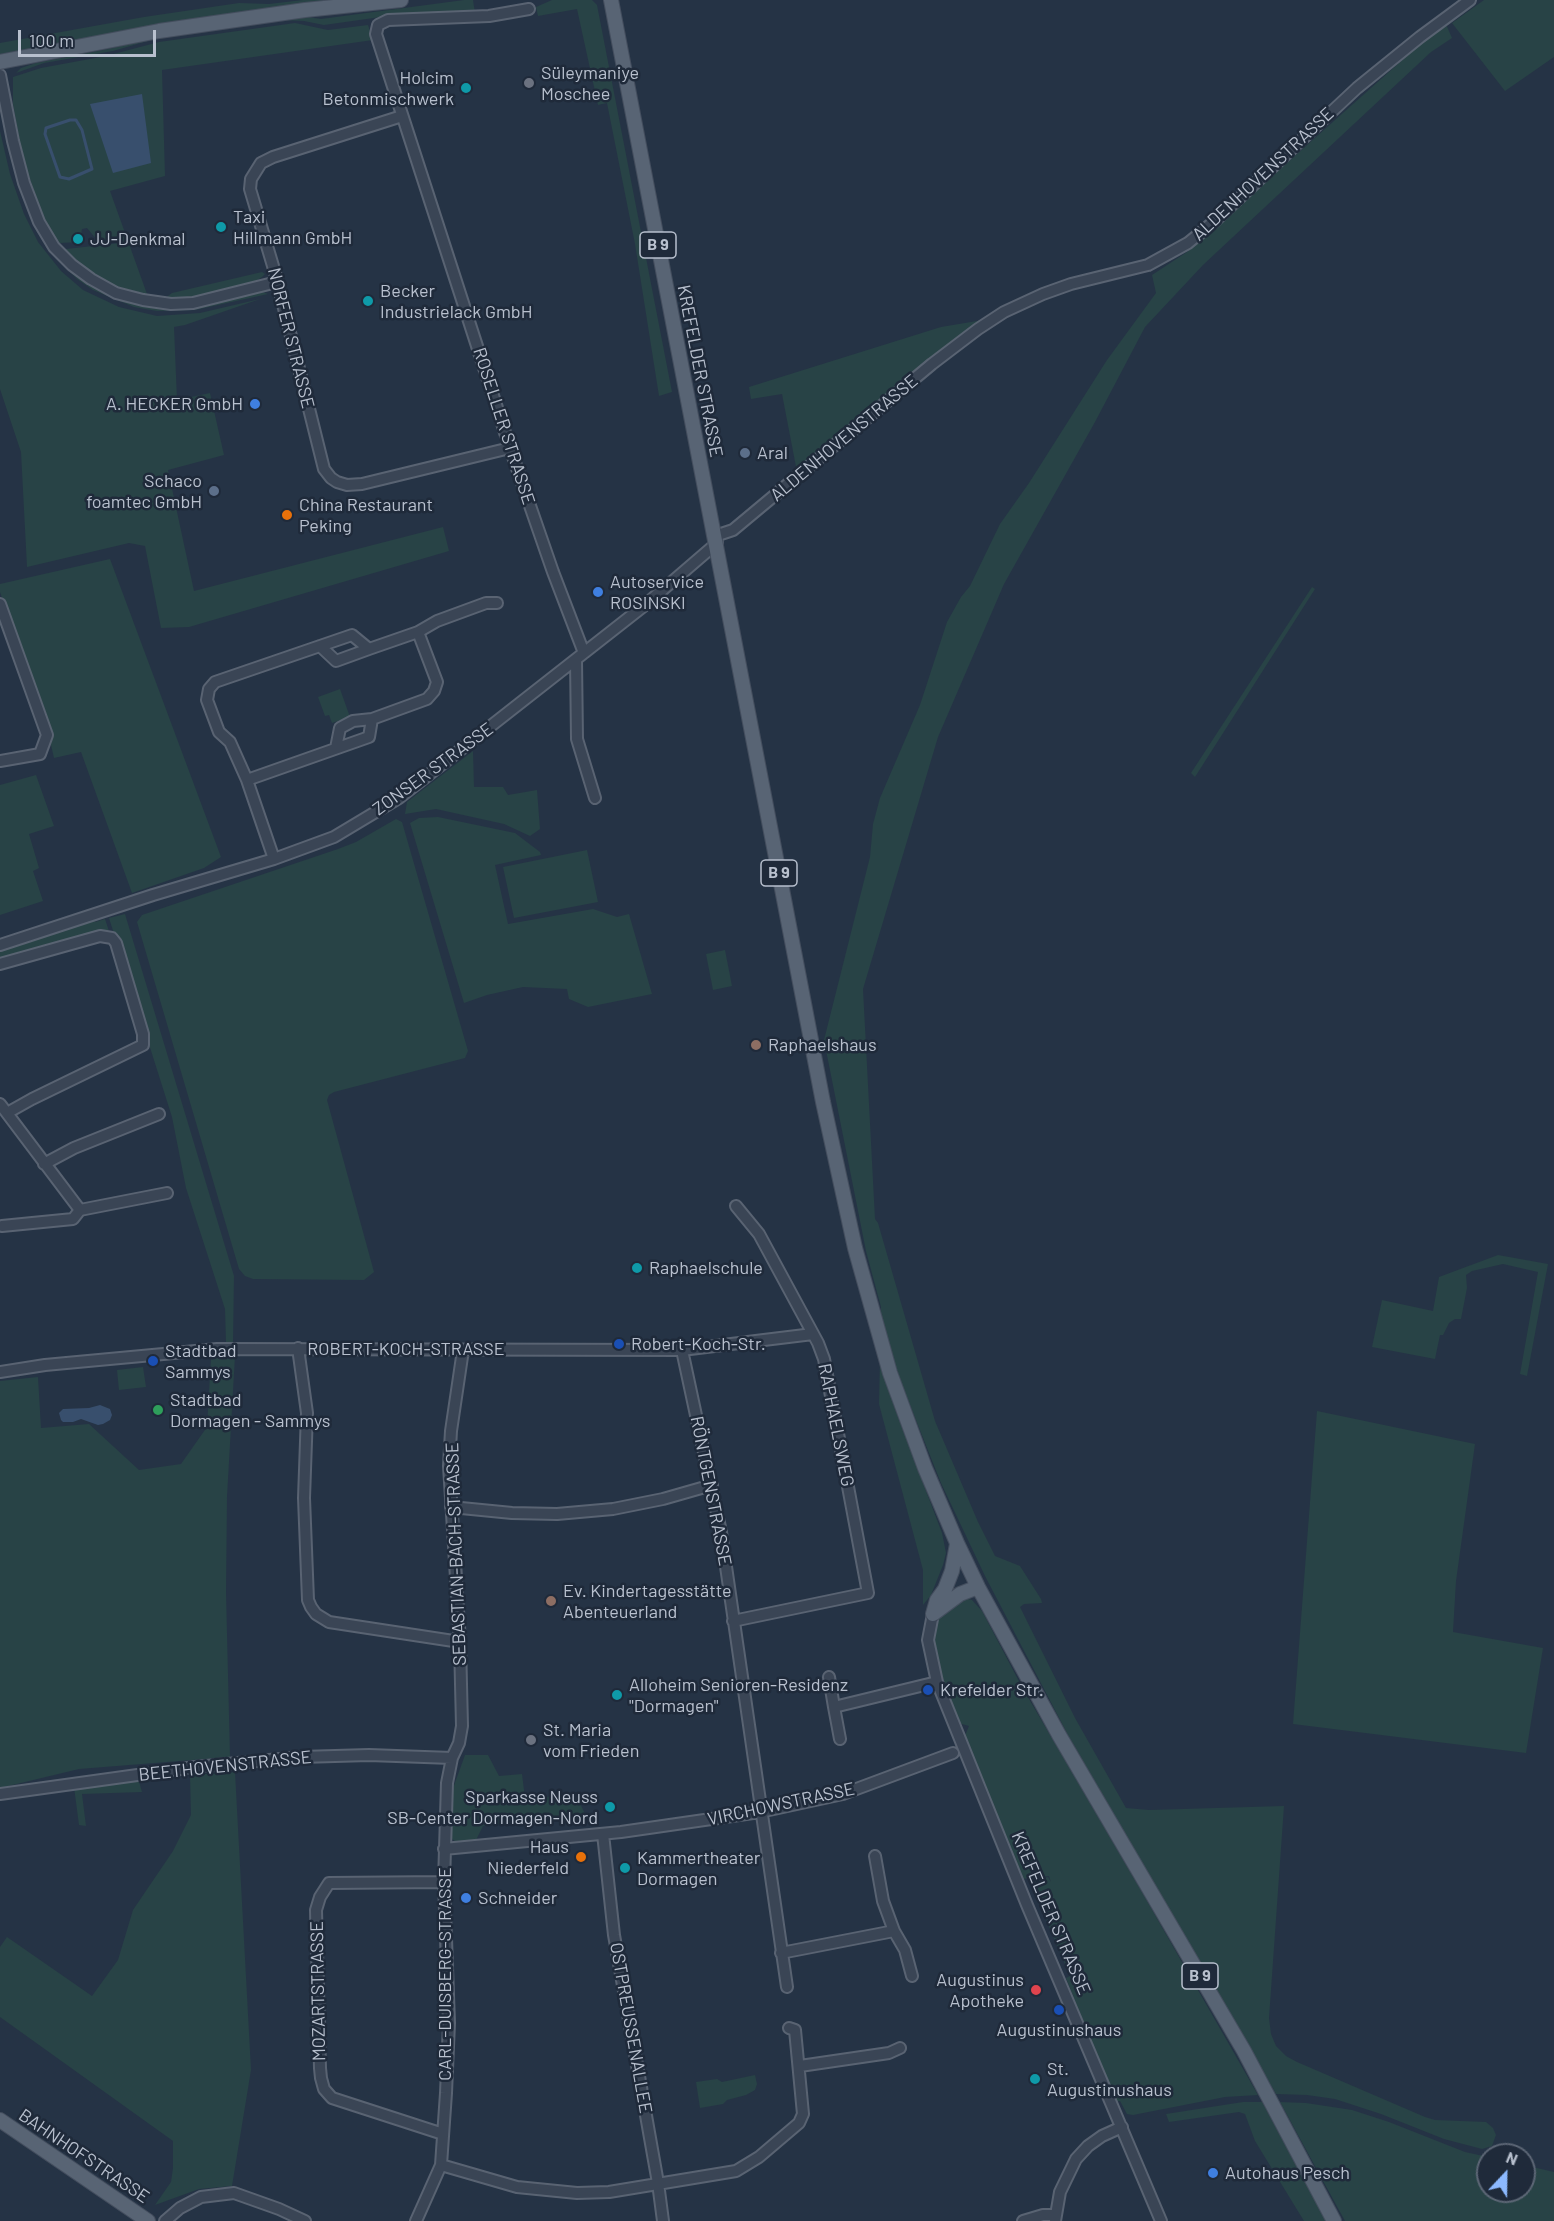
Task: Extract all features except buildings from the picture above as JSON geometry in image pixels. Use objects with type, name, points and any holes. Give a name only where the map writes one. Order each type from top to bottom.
[{"type":"main road","points":[[0,62],[159,31],[294,11],[402,0]]},
{"type":"main road","name":"KREFELDER STRASSE","points":[[611,0],[736,643],[803,1005],[855,1248],[890,1373],[925,1468],[957,1543]]},
{"type":"main road","points":[[933,1614],[937,1600],[945,1589],[952,1571],[957,1543]]},
{"type":"main road","name":"B 9","points":[[957,1543],[1059,1735],[1244,2051],[1334,2221]]},
{"type":"main road","points":[[945,1589],[976,1581]]},
{"type":"main road","points":[[933,1614],[976,1581]]},
{"type":"main road","name":"BAHNHOFSTRASSE","points":[[0,2120],[148,2221]]},
{"type":"street","name":"ALDENHOVENSTRASSE","points":[[716,540],[748,519],[932,364],[1004,312],[1071,284],[1148,265],[1188,243],[1216,220],[1357,88],[1470,0]]},
{"type":"street","name":"ROSELLER STRASSE","points":[[529,9],[489,16],[388,20],[378,25],[376,34],[580,656]]},
{"type":"street","points":[[0,75],[24,183],[39,222],[54,247],[72,265],[116,293],[171,304],[192,303],[277,282]]},
{"type":"street","name":"NORFER STRASSE","points":[[402,116],[273,157],[261,163],[251,179],[250,189],[277,282],[324,469],[330,478],[347,485],[362,484],[510,448]]},
{"type":"street","name":"ZONSER STRASSE","points":[[0,945],[153,895],[274,859],[334,837],[399,798],[645,605],[716,540]]},
{"type":"street","points":[[320,646],[336,662],[418,633],[437,621],[486,603],[496,603]]},
{"type":"street","points":[[0,604],[47,735],[40,754],[0,760]]},
{"type":"street","points":[[336,748],[340,728],[353,721],[372,719],[427,699],[434,692],[437,682],[418,633]]},
{"type":"street","points":[[274,859],[247,780],[230,742],[219,732],[207,700],[209,689],[215,682],[352,635],[369,649]]},
{"type":"street","points":[[0,640],[12,638]]},
{"type":"street","points":[[580,656],[577,739],[596,798]]},
{"type":"street","points":[[247,780],[369,737],[372,719]]},
{"type":"street","points":[[0,964],[100,936],[112,939],[116,943],[143,1034],[143,1045],[4,1108],[80,1210]]},
{"type":"street","points":[[44,1164],[74,1148],[159,1114]]},
{"type":"street","points":[[2,1226],[73,1219],[80,1210],[167,1193]]},
{"type":"street","name":"RAPHAELSWEG","points":[[733,1621],[868,1593],[824,1359],[759,1234],[736,1206]]},
{"type":"street","name":"ROBERT-KOCH-STRASSE","points":[[0,1372],[45,1365],[206,1350],[298,1348],[682,1350],[813,1334]]},
{"type":"street","points":[[298,1348],[307,1413],[304,1498],[308,1600],[311,1607],[316,1614],[329,1622],[460,1642]]},
{"type":"street","name":"SEBASTIAN-BACH-STRASSE","points":[[452,1758],[459,1743],[462,1726],[460,1642],[449,1466],[451,1431],[463,1350]]},
{"type":"street","name":"RÖNTGENSTRASSE","points":[[682,1350],[712,1485],[787,1987]]},
{"type":"street","points":[[451,1507],[512,1513],[557,1514],[613,1509],[663,1499],[712,1485]]},
{"type":"street","name":"KREFELDER STRASSE","points":[[933,1614],[928,1640],[937,1682],[1027,1905],[1161,2221]]},
{"type":"street","points":[[829,1677],[840,1738]]},
{"type":"street","points":[[834,1707],[937,1682]]},
{"type":"street","name":"VIRCHOWSTRASSE","points":[[444,1850],[603,1834],[760,1812],[843,1794],[953,1753]]},
{"type":"street","name":"BEETHOVENSTRASSE","points":[[0,1794],[195,1767],[301,1757],[369,1755],[452,1758]]},
{"type":"street","name":"CARL-DUISBERG-STRASSE","points":[[416,2221],[441,2165],[449,2024],[444,1850],[447,1782],[452,1758]]},
{"type":"street","name":"OSTPREUSSENALLEE","points":[[603,1834],[614,1935],[663,2221]]},
{"type":"street","points":[[875,1856],[883,1901],[894,1931],[905,1950],[912,1976]]},
{"type":"street","name":"MOZARTSTRASSE","points":[[443,2134],[332,2098],[324,2089],[320,2056],[316,1910],[320,1897],[329,1883],[444,1882]]},
{"type":"street","points":[[781,1953],[894,1931]]},
{"type":"street","points":[[441,2165],[517,2187],[577,2193],[609,2192],[736,2171],[759,2157],[799,2123],[803,2114],[795,2030],[789,2028]]},
{"type":"street","points":[[800,2066],[889,2053],[900,2048]]},
{"type":"street","points":[[1023,2221],[1043,2215],[1056,2218],[1064,2184],[1076,2159],[1102,2136],[1122,2127]]},
{"type":"street","points":[[165,2221],[180,2208],[201,2197],[234,2193],[305,2221]]},
{"type":"green space","points":[[303,0],[334,0],[0,54],[0,43],[144,17],[239,3],[269,4]]},
{"type":"green space","points":[[473,0],[475,13],[395,15],[324,25],[282,20],[151,40],[113,51],[44,63],[16,73],[21,68],[36,63],[142,40],[301,16],[321,19]]},
{"type":"green space","points":[[552,0],[592,0],[597,5],[672,392],[659,396],[635,244],[607,103],[598,105],[577,9],[538,16],[536,7]]},
{"type":"green space","points":[[1484,0],[1554,0],[1554,57],[1505,91],[1452,23]]},
{"type":"green space","points":[[1445,22],[1452,38],[1431,52],[1203,265],[1145,327],[1095,422],[1004,584],[938,737],[863,989],[875,1219],[935,1421],[978,1522],[995,1556],[1020,1566],[1041,1599],[1042,1603],[1024,1604],[1020,1607],[1075,1718],[1126,1808],[1149,1810],[1284,1806],[1269,2018],[1271,2034],[1276,2046],[1286,2056],[1297,2062],[1425,2117],[1435,2120],[1486,2122],[1493,2128],[1496,2135],[1493,2143],[1476,2143],[1476,2147],[1444,2139],[1335,2099],[1276,2094],[1068,1735],[985,1576],[941,1483],[900,1380],[881,1317],[881,1307],[866,1251],[824,1040],[870,857],[873,824],[880,798],[920,705],[947,622],[970,586],[1000,524],[1029,483],[1107,360],[1156,293],[1152,275],[1187,252]]},
{"type":"green space","points":[[295,23],[328,30],[368,25],[373,40],[162,70],[165,176],[110,191],[147,294],[151,297],[109,284],[74,260],[66,249],[120,243],[120,239],[97,240],[87,228],[82,229],[80,242],[59,243],[45,221],[23,160],[13,104],[13,77],[41,68],[106,56],[159,42]]},
{"type":"green space","points":[[0,131],[10,174],[24,214],[38,242],[61,271],[83,290],[119,307],[157,316],[200,313],[260,299],[174,327],[177,400],[210,393],[224,455],[168,470],[194,591],[443,527],[449,551],[189,627],[161,628],[145,546],[129,543],[27,567],[21,452],[0,389]]},
{"type":"green space","points":[[50,251],[82,280],[101,292],[145,307],[165,310],[190,308],[263,292],[268,294],[195,310],[157,311],[134,307],[93,290],[77,279]]},
{"type":"green space","points":[[262,272],[265,274],[253,283],[207,295],[164,299],[172,293]]},
{"type":"green space","points":[[983,320],[901,382],[797,472],[782,394],[751,399],[749,387],[941,327]]},
{"type":"green space","points":[[110,559],[221,857],[204,868],[132,893],[81,752],[54,758],[45,719],[0,592],[0,584]]},
{"type":"green space","points":[[1312,587],[1315,589],[1195,777],[1191,773]]},
{"type":"green space","points":[[340,689],[350,717],[332,723],[329,715],[325,716],[318,697]]},
{"type":"green space","points":[[473,751],[474,787],[503,787],[508,795],[537,790],[540,829],[530,836],[504,824],[436,809],[405,814],[407,802]]},
{"type":"green space","points":[[36,775],[54,826],[29,834],[39,868],[33,871],[43,901],[0,915],[0,785]]},
{"type":"green space","points":[[438,817],[515,833],[540,852],[541,855],[495,865],[508,924],[593,909],[617,917],[629,914],[652,994],[588,1007],[569,999],[567,989],[523,987],[464,1003],[410,823],[419,818]]},
{"type":"green space","points":[[396,819],[402,822],[468,1051],[465,1058],[329,1095],[327,1100],[374,1272],[364,1280],[253,1279],[245,1276],[239,1269],[137,922],[142,915],[356,842]]},
{"type":"green space","points":[[587,850],[598,902],[514,918],[503,867]]},
{"type":"green space","points":[[125,914],[234,1276],[233,1344],[226,1342],[225,1309],[186,1188],[172,1117],[109,918]]},
{"type":"green space","points":[[94,919],[95,922],[105,919],[109,931],[0,961],[0,948]]},
{"type":"green space","points":[[725,950],[732,986],[713,990],[706,954]]},
{"type":"green space","points":[[1498,1255],[1548,1264],[1527,1376],[1520,1374],[1538,1272],[1503,1264],[1472,1271],[1466,1275],[1467,1288],[1461,1319],[1455,1319],[1449,1323],[1443,1335],[1440,1335],[1435,1359],[1372,1347],[1382,1300],[1433,1311],[1439,1277]]},
{"type":"green space","points":[[235,1356],[227,1497],[226,1592],[230,1757],[79,1769],[0,1788],[0,1381],[38,1377],[41,1428],[89,1424],[139,1470],[181,1464],[207,1427],[211,1358]]},
{"type":"green space","points":[[880,1359],[894,1406],[942,1533],[946,1553],[931,1595],[923,1605],[923,1570],[879,1404]]},
{"type":"green space","points":[[143,1367],[146,1387],[119,1390],[117,1370]]},
{"type":"green space","points":[[1317,1411],[1475,1444],[1456,1581],[1453,1632],[1543,1648],[1526,1753],[1293,1724]]},
{"type":"green space","points":[[964,1598],[972,1600],[982,1611],[1022,1687],[1258,2095],[1225,2097],[1133,2115],[1127,2114],[1120,2101],[1115,2102],[1066,1978],[1070,1976],[1030,1882],[1048,1877],[1051,1882],[1049,1876],[1022,1879],[999,1833],[1004,1833],[964,1738],[969,1726],[958,1723],[942,1686],[932,1643],[937,1619],[942,1612]]},
{"type":"green space","points":[[465,1755],[488,1755],[499,1776],[522,1774],[525,1798],[576,1795],[586,1816],[483,1826],[474,1844],[458,1844],[450,1837],[452,1791]]},
{"type":"green space","points":[[235,1772],[251,2070],[232,2186],[199,2189],[155,2205],[171,2182],[173,2141],[0,2017],[0,1947],[7,1937],[92,1996],[118,1960],[133,1910],[173,1851],[191,1815],[190,1775]]},
{"type":"green space","points":[[138,1778],[142,1792],[82,1794],[86,1826],[79,1825],[74,1787]]},
{"type":"green space","points":[[755,2075],[757,2084],[755,2090],[727,2100],[723,2104],[700,2108],[696,2082],[717,2079],[722,2082]]},
{"type":"green space","points":[[1243,2102],[1262,2102],[1326,2221],[1304,2221],[1255,2141],[1245,2114],[1239,2112],[1169,2122],[1166,2114]]},
{"type":"green space","points":[[1280,2102],[1306,2103],[1352,2110],[1476,2154],[1476,2203],[1536,2203],[1536,2168],[1554,2172],[1554,2221],[1345,2221]]},
{"type":"water","points":[[142,94],[151,163],[113,173],[90,104]]},
{"type":"water","points":[[100,1405],[110,1409],[112,1415],[110,1420],[103,1424],[98,1425],[81,1419],[73,1422],[61,1420],[59,1413],[63,1409],[89,1408]]},
{"type":"waterway","points":[[70,120],[76,120],[82,130],[92,169],[69,179],[60,177],[45,134],[46,128],[70,120]]},
{"type":"place","name":"Süleymaniye Moschee","points":[[529,83]]},
{"type":"place","name":"Holcim Betonmischwerk","points":[[466,88]]},
{"type":"place","name":"Taxi Hillmann GmbH","points":[[221,227]]},
{"type":"place","name":"JJ-Denkmal","points":[[78,239]]},
{"type":"place","name":"Becker Industrielack GmbH","points":[[368,301]]},
{"type":"place","name":"A. HECKER GmbH","points":[[255,404]]},
{"type":"place","name":"Aral","points":[[745,453]]},
{"type":"place","name":"Schaco foamtec GmbH","points":[[214,491]]},
{"type":"place","name":"China Restaurant Peking","points":[[287,515]]},
{"type":"place","name":"Autoservice ROSINSKI","points":[[598,592]]},
{"type":"place","name":"Raphaelshaus","points":[[756,1045]]},
{"type":"place","name":"Raphaelschule","points":[[637,1268]]},
{"type":"place","name":"Robert-Koch-Str.","points":[[619,1344]]},
{"type":"place","name":"Stadtbad Sammys","points":[[153,1361]]},
{"type":"place","name":"Stadtbad Dormagen - Sammys","points":[[158,1410]]},
{"type":"place","name":"Ev. Kindertagesstätte Abenteuerland","points":[[551,1601]]},
{"type":"place","name":"Krefelder Str.","points":[[928,1690]]},
{"type":"place","name":"Alloheim Senioren-Residenz \"Dormagen\"","points":[[617,1695]]},
{"type":"place","name":"St. Maria vom Frieden","points":[[531,1740]]},
{"type":"place","name":"Sparkasse Neuss SB-Center Dormagen-Nord","points":[[610,1807]]},
{"type":"place","name":"Haus Niederfeld","points":[[581,1857]]},
{"type":"place","name":"Kammertheater Dormagen","points":[[625,1868]]},
{"type":"place","name":"Schneider","points":[[466,1898]]},
{"type":"place","name":"Augustinus Apotheke","points":[[1036,1990]]},
{"type":"place","name":"Augustinushaus","points":[[1059,2010]]},
{"type":"place","name":"St. Augustinushaus","points":[[1035,2079]]},
{"type":"place","name":"Autohaus Pesch","points":[[1213,2173]]}]
